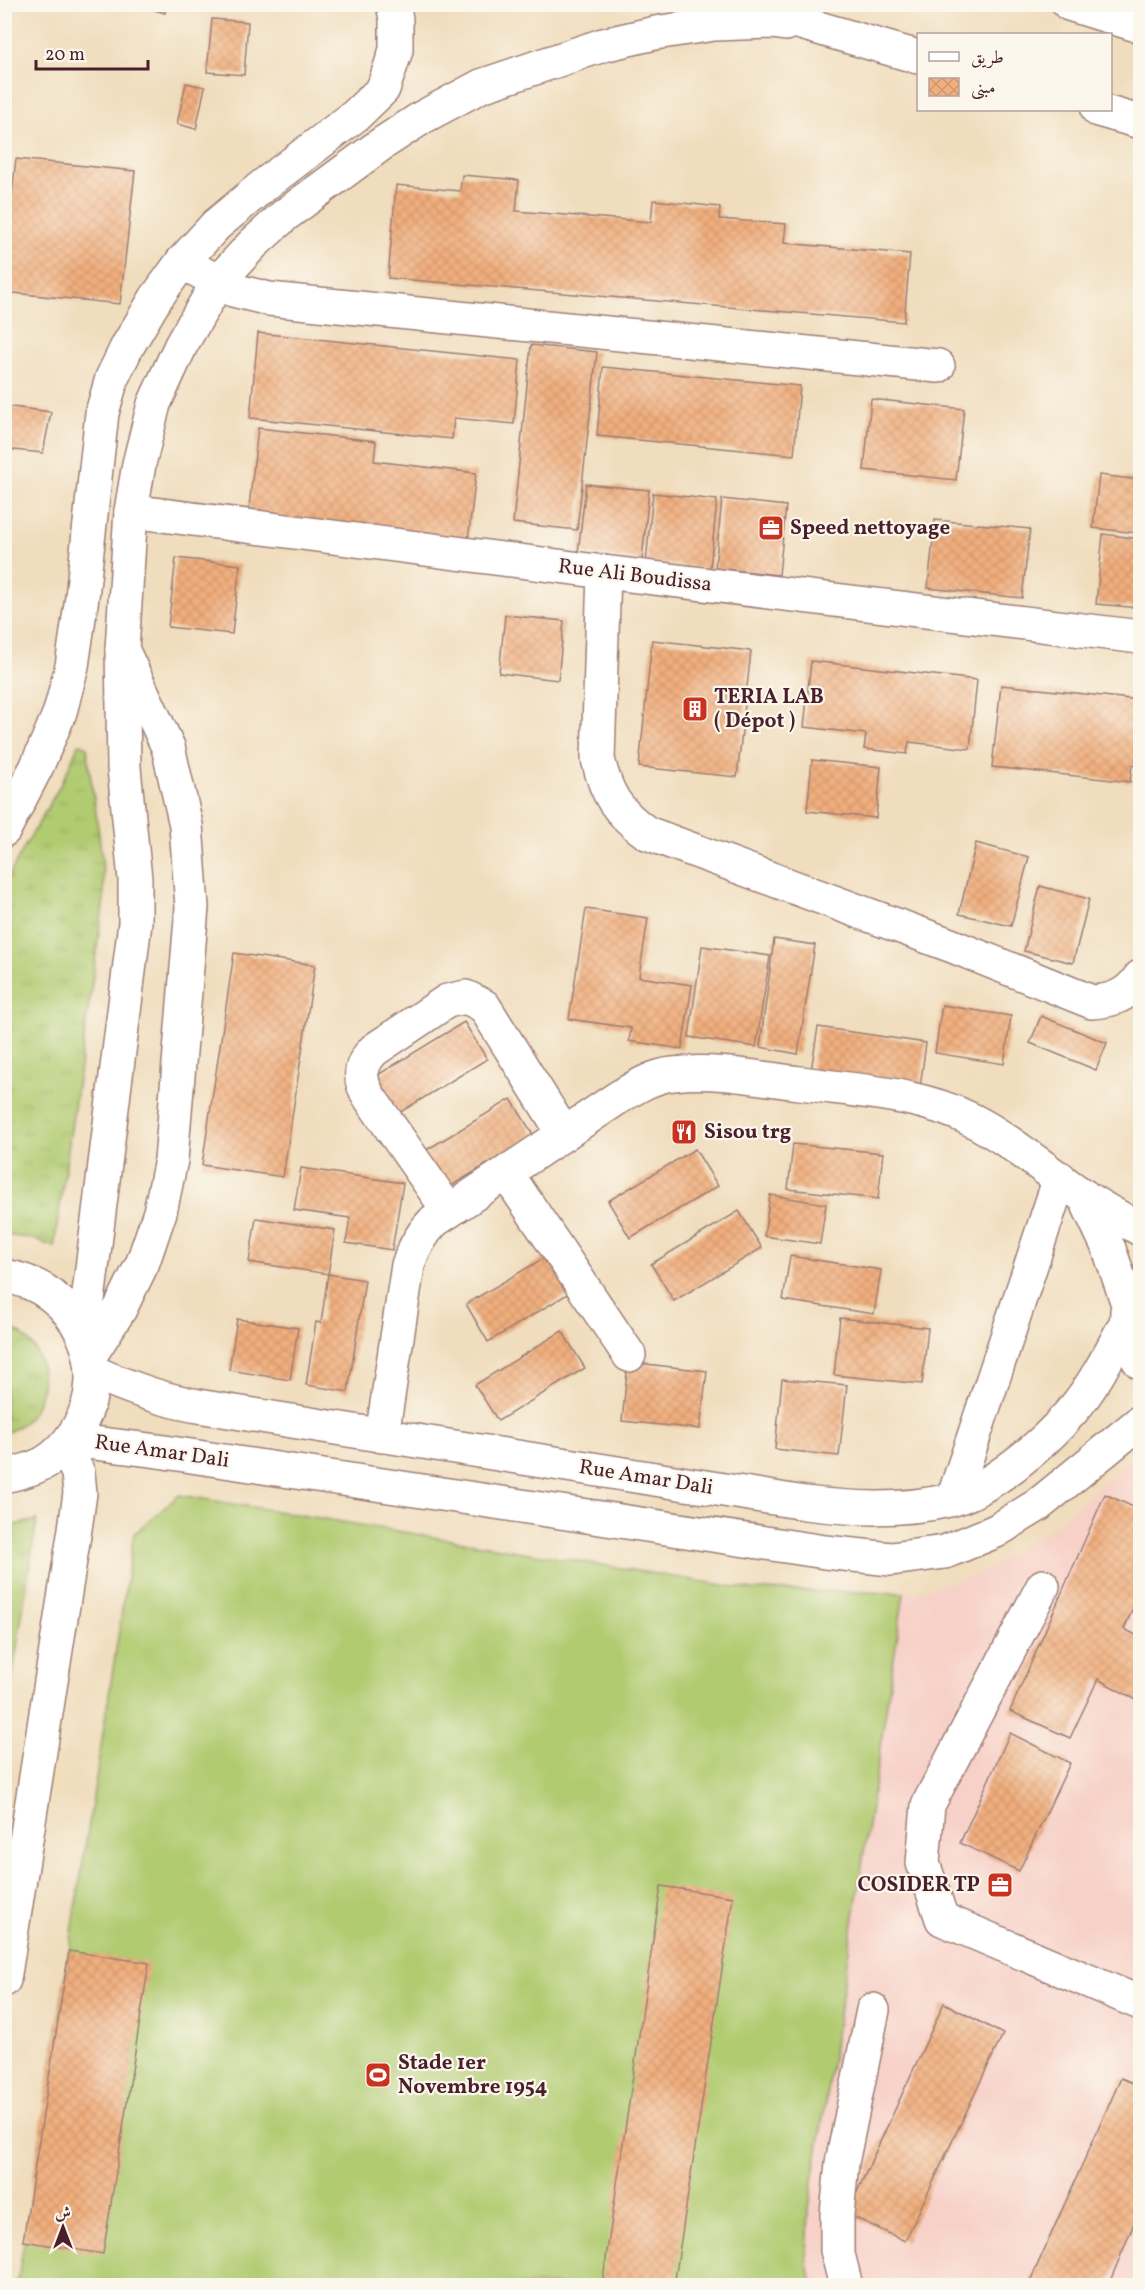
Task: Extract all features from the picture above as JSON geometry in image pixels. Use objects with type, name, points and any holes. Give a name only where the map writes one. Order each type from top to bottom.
[{"type":"main road","points":[[4,830],[37,766],[60,712],[72,666],[82,597],[102,413],[112,378],[156,298],[182,262],[216,225],[356,115],[383,89],[396,50],[396,19],[393,4]]},
{"type":"main road","points":[[736,4],[917,57]]},
{"type":"main road","points":[[1069,4],[1140,26]]},
{"type":"main road","points":[[4,1476],[24,1472],[46,1462],[68,1443],[84,1419],[91,1396],[89,1353],[135,922],[135,879],[123,768],[123,649],[131,511],[139,464],[154,404],[181,345],[218,282],[253,244],[285,215],[383,143],[423,117],[481,86],[603,45],[655,33],[714,24],[772,22],[830,30]]},
{"type":"main road","points":[[182,262],[233,290],[269,299],[938,366]]},
{"type":"main road","name":"Rue Ali Boudissa","points":[[131,511],[604,572],[1140,637]]},
{"type":"main road","points":[[604,572],[598,759],[603,781],[613,802],[628,820],[647,833],[950,945],[1092,1002],[1120,997],[1132,988],[1140,977]]},
{"type":"main road","points":[[89,1353],[120,1310],[143,1262],[160,1212],[171,1160],[192,908],[186,825],[168,747],[123,649]]},
{"type":"main road","points":[[448,1211],[370,1098],[361,1078],[362,1068],[374,1050],[447,1001],[466,997],[484,1006],[564,1134]]},
{"type":"main road","points":[[382,1436],[408,1265],[413,1248],[422,1233],[448,1211],[507,1174],[564,1134],[644,1083],[670,1074],[696,1072],[729,1074],[892,1094],[933,1105],[971,1120],[1005,1139],[1072,1187],[1140,1229]]},
{"type":"main road","points":[[507,1174],[629,1355]]},
{"type":"main road","points":[[1072,1187],[1109,1249],[1132,1303],[1130,1342],[1140,1362]]},
{"type":"main road","points":[[952,1499],[1072,1187]]},
{"type":"main road","points":[[4,1276],[15,1277],[37,1286],[56,1298],[71,1314],[89,1353]]},
{"type":"main road","name":"Rue Amar Dali","points":[[89,1353],[134,1389],[182,1404],[824,1505],[899,1509],[952,1499],[989,1483],[1030,1451],[1072,1412],[1097,1375],[1132,1303]]},
{"type":"main road","name":"Rue Amar Dali","points":[[68,1443],[170,1452],[825,1552],[891,1559],[945,1552],[996,1530],[1038,1505],[1140,1422]]},
{"type":"main road","points":[[4,1980],[78,1511],[80,1493],[78,1473],[68,1443]]},
{"type":"main road","points":[[1044,1586],[928,1805],[923,1863],[942,1919],[1140,2002]]},
{"type":"main road","points":[[846,2286],[837,2250],[842,2163],[873,2010]]},
{"type":"shaded area","name":"COSIDER TP","points":[[1140,1452],[1140,2285],[812,2286],[807,2257],[809,2208],[904,1593],[931,1588],[980,1573],[1057,1523]]},
{"type":"green space","points":[[78,745],[87,747],[100,842],[104,899],[54,1247],[30,1238],[5,1235],[5,885],[62,782]]},
{"type":"green space","points":[[5,1326],[22,1335],[33,1347],[40,1363],[42,1380],[40,1396],[33,1412],[21,1424],[5,1433]]},
{"type":"green space","name":"Stade 1er Novembre 1954","points":[[179,1495],[753,1590],[904,1593],[809,2208],[807,2257],[812,2285],[17,2286],[134,1534]]},
{"type":"green space","points":[[37,1520],[5,1723],[5,1527]]},
{"type":"building","points":[[134,4],[167,4],[165,13]]},
{"type":"building","points":[[212,19],[248,22],[244,75],[207,72]]},
{"type":"building","points":[[186,83],[205,87],[196,129],[177,124]]},
{"type":"building","points":[[16,159],[135,171],[120,304],[4,292],[4,265]]},
{"type":"building","points":[[462,175],[519,180],[516,211],[651,222],[653,200],[720,207],[719,219],[786,224],[784,243],[910,254],[904,322],[388,278],[396,185],[460,191]]},
{"type":"building","points":[[258,333],[520,360],[514,424],[454,418],[452,439],[250,418]]},
{"type":"building","points":[[531,345],[597,352],[577,530],[513,523]]},
{"type":"building","points":[[603,367],[800,386],[794,455],[597,436]]},
{"type":"building","points":[[871,399],[964,409],[956,480],[864,470]]},
{"type":"building","points":[[4,406],[51,412],[43,453],[4,449]]},
{"type":"building","points":[[258,428],[376,441],[374,461],[476,473],[468,541],[248,516]]},
{"type":"building","points":[[1099,475],[1140,480],[1137,533],[1093,528]]},
{"type":"building","points":[[586,484],[649,490],[642,560],[578,553]]},
{"type":"building","points":[[653,493],[717,500],[710,569],[646,562]]},
{"type":"building","points":[[722,499],[786,506],[779,575],[715,568]]},
{"type":"building","points":[[935,520],[1030,529],[1022,598],[928,588]]},
{"type":"building","points":[[1103,534],[1140,539],[1140,608],[1096,604]]},
{"type":"building","points":[[176,558],[240,565],[232,634],[168,627]]},
{"type":"building","points":[[505,615],[564,621],[558,680],[499,673]]},
{"type":"building","name":"TERIA LAB ( Dépot )","points":[[652,640],[751,651],[737,777],[639,767]]},
{"type":"building","points":[[811,661],[977,680],[970,749],[909,742],[907,754],[864,749],[866,734],[804,727]]},
{"type":"building","points":[[1001,685],[1139,700],[1140,766],[1132,765],[1130,782],[992,767]]},
{"type":"building","points":[[812,760],[881,767],[876,818],[807,811]]},
{"type":"building","points":[[976,843],[1029,857],[1011,926],[959,914]]},
{"type":"building","points":[[1040,886],[1089,899],[1073,963],[1024,951]]},
{"type":"building","points":[[586,909],[648,918],[639,977],[692,985],[682,1049],[629,1041],[631,1028],[569,1019]]},
{"type":"building","points":[[774,939],[815,945],[798,1054],[760,1047]]},
{"type":"building","points":[[702,946],[770,956],[756,1047],[689,1037]]},
{"type":"building","points":[[234,953],[315,965],[283,1177],[202,1165]]},
{"type":"building","points":[[942,1005],[1011,1016],[1004,1064],[935,1053]]},
{"type":"building","points":[[1041,1016],[1107,1043],[1096,1070],[1030,1043]]},
{"type":"building","points":[[464,1022],[487,1059],[399,1113],[376,1076]]},
{"type":"building","points":[[818,1027],[926,1043],[920,1087],[811,1071]]},
{"type":"building","points":[[511,1099],[534,1136],[446,1189],[423,1152]]},
{"type":"building","points":[[793,1144],[883,1153],[878,1199],[788,1189]]},
{"type":"building","points":[[695,1149],[718,1186],[630,1238],[608,1201]]},
{"type":"building","points":[[301,1168],[403,1183],[392,1250],[346,1243],[350,1218],[294,1210]]},
{"type":"building","points":[[770,1195],[826,1204],[820,1244],[764,1236]]},
{"type":"building","points":[[739,1211],[762,1248],[674,1301],[651,1264]]},
{"type":"building","points":[[256,1218],[335,1230],[328,1274],[249,1262]]},
{"type":"building","points":[[554,1252],[576,1289],[488,1342],[466,1304]]},
{"type":"building","points":[[790,1256],[881,1270],[874,1314],[783,1300]]},
{"type":"building","points":[[328,1274],[365,1280],[348,1392],[306,1385],[316,1322],[321,1323]]},
{"type":"building","points":[[840,1318],[928,1328],[922,1384],[834,1375]]},
{"type":"building","points":[[237,1319],[298,1328],[290,1380],[229,1370]]},
{"type":"building","points":[[562,1331],[585,1368],[498,1421],[475,1385]]},
{"type":"building","points":[[628,1362],[707,1371],[700,1429],[622,1421]]},
{"type":"building","points":[[782,1379],[847,1385],[839,1456],[775,1449]]},
{"type":"building","points":[[1105,1494],[1140,1510],[1140,1592],[1124,1629],[1140,1637],[1140,1702],[1098,1679],[1070,1738],[1010,1711]]},
{"type":"building","points":[[1010,1733],[1070,1763],[1019,1871],[960,1843]]},
{"type":"building","points":[[661,1886],[733,1897],[674,2286],[602,2286]]},
{"type":"building","points":[[69,1951],[149,1963],[103,2254],[23,2241]]},
{"type":"building","points":[[944,2003],[1003,2034],[905,2241],[847,2214]]},
{"type":"building","points":[[1121,2078],[1140,2086],[1140,2209],[1108,2286],[1028,2286]]},
{"type":"place","name":"Speed nettoyage","points":[[771,528]]},
{"type":"place","name":"TERIA LAB ( Dépot )","points":[[695,709]]},
{"type":"place","name":"Sisou trg","points":[[684,1132]]},
{"type":"place","name":"COSIDER TP","points":[[1000,1885]]},
{"type":"place","name":"Stade 1er Novembre 1954","points":[[378,2075]]}]
